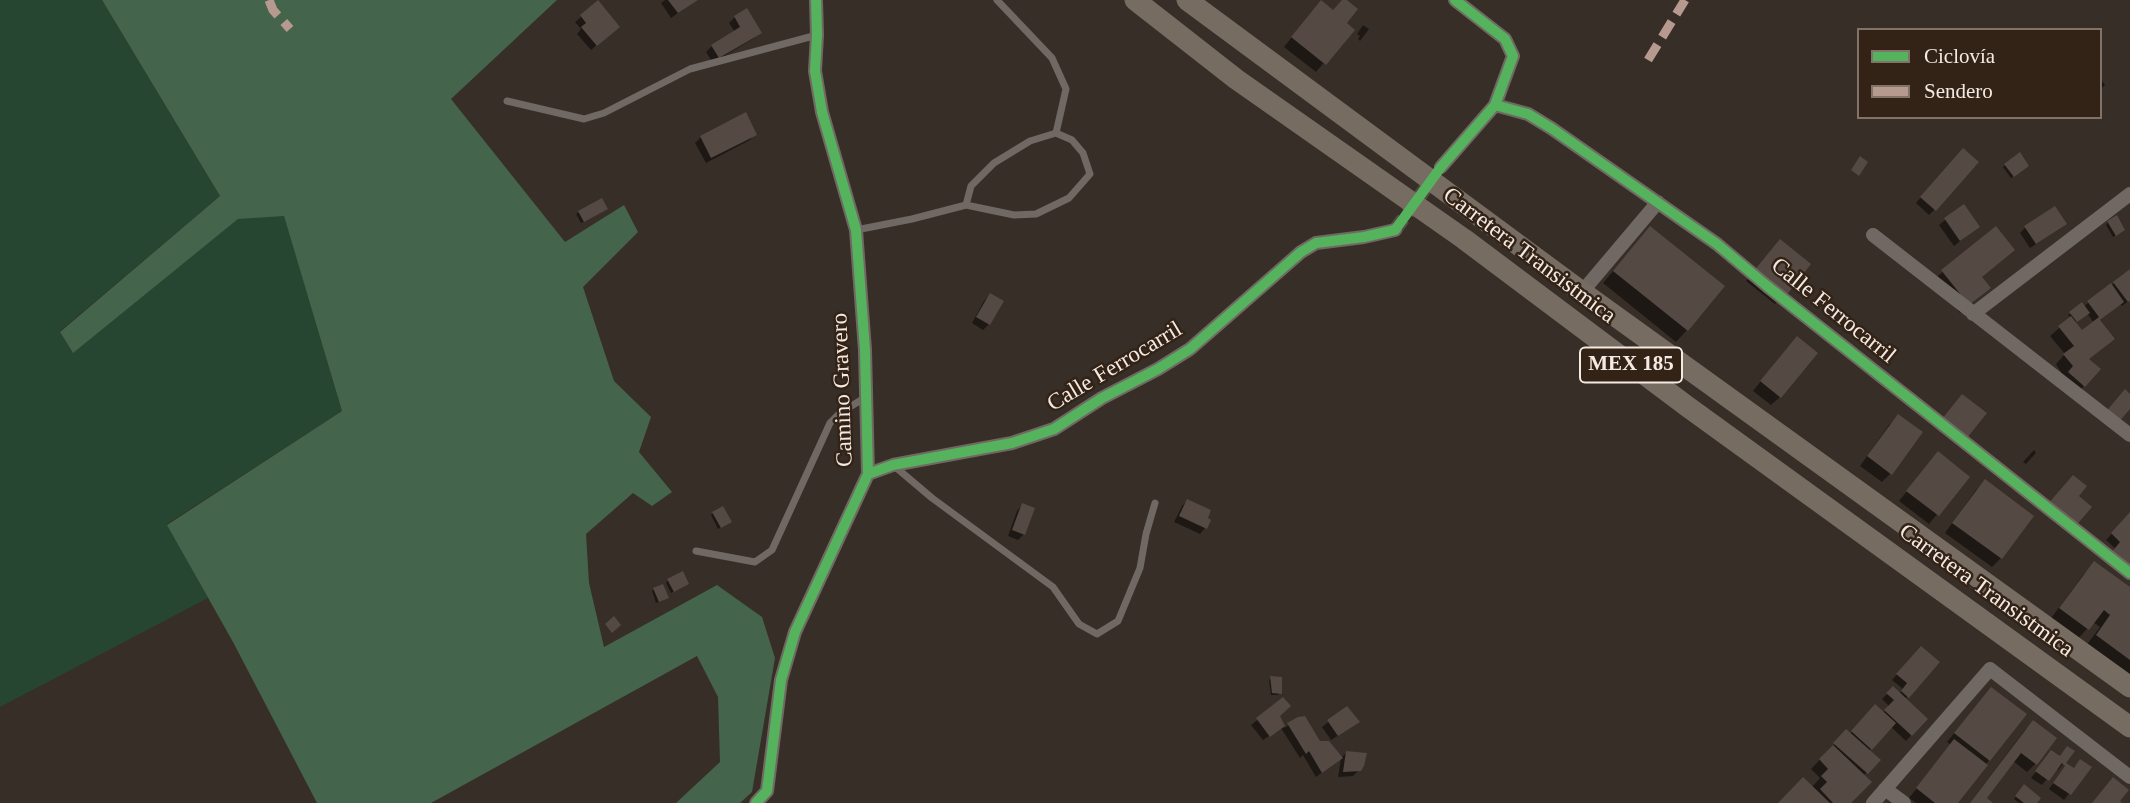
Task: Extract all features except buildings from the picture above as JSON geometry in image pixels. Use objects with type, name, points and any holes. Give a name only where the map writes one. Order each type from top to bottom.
[{"type":"main road","name":"Carretera Transistmica","points":[[1135,0],[1236,79],[1464,239],[1688,407],[2130,727]]},
{"type":"main road","name":"Carretera Transistmica","points":[[1187,0],[1582,292],[2130,687]]},
{"type":"street","name":"Camino Gravero","points":[[756,803],[768,797],[781,680],[795,632],[868,474],[865,350],[856,230],[822,112],[815,71],[816,0]]},
{"type":"street","points":[[1441,167],[1495,105],[1513,56],[1505,39],[1455,0]]},
{"type":"street","name":"Calle Ferrocarril","points":[[1495,105],[1528,114],[1717,244],[2130,573]]},
{"type":"street","points":[[1973,314],[2130,194]]},
{"type":"street","points":[[1582,292],[1658,202]]},
{"type":"street","name":"Calle Ferrocarril","points":[[868,474],[893,465],[1012,443],[1054,429],[1102,398],[1190,349],[1301,252],[1316,243],[1395,230]]},
{"type":"street","points":[[1873,235],[2130,435]]},
{"type":"street","points":[[1873,803],[1990,669],[2130,777]]},
{"type":"street","points":[[1885,789],[1904,803]]},
{"type":"lane","points":[[997,0],[1052,58],[1066,89],[1056,133]]},
{"type":"lane","points":[[507,101],[584,119],[604,113],[690,68],[817,35]]},
{"type":"lane","points":[[856,230],[966,205],[1014,215],[1036,214],[1069,198],[1090,174],[1083,153],[1072,141],[1056,133],[1030,141],[994,163],[971,186],[966,205]]},
{"type":"lane","points":[[696,551],[755,562],[772,550],[830,423],[839,412],[866,397]]},
{"type":"lane","points":[[893,465],[932,498],[1053,587],[1079,624],[1097,634],[1118,621],[1140,568],[1155,503]]},
{"type":"green space","points":[[0,0],[102,0],[220,196],[60,331],[72,352],[238,219],[284,215],[342,411],[167,524],[208,598],[0,707]]},
{"type":"green space","points":[[102,0],[557,0],[451,99],[565,242],[624,205],[638,232],[583,287],[614,381],[651,417],[639,452],[672,492],[652,506],[633,493],[586,534],[589,583],[604,647],[717,585],[762,617],[775,658],[752,792],[740,803],[676,803],[720,762],[718,697],[697,656],[431,803],[317,803],[233,642],[167,525],[342,411],[284,216],[238,219],[73,353],[60,332],[220,196]]},
{"type":"tunnel","points":[[1395,230],[1436,174]]},
{"type":"marked path","points":[[269,0],[273,10],[290,29]]},
{"type":"marked path","points":[[1648,60],[1685,0]]},
{"type":"cycle path","points":[[756,803],[767,791],[781,680],[795,632],[868,474],[865,350],[856,230],[822,112],[815,71],[816,0]]},
{"type":"cycle path","points":[[868,474],[893,465],[1012,443],[1054,429],[1102,398],[1190,349],[1301,252],[1316,243],[1395,230],[1441,167],[1495,105],[1513,56],[1505,39],[1455,0]]},
{"type":"cycle path","points":[[1495,105],[1528,114],[1551,128],[1717,244],[2130,573]]}]
